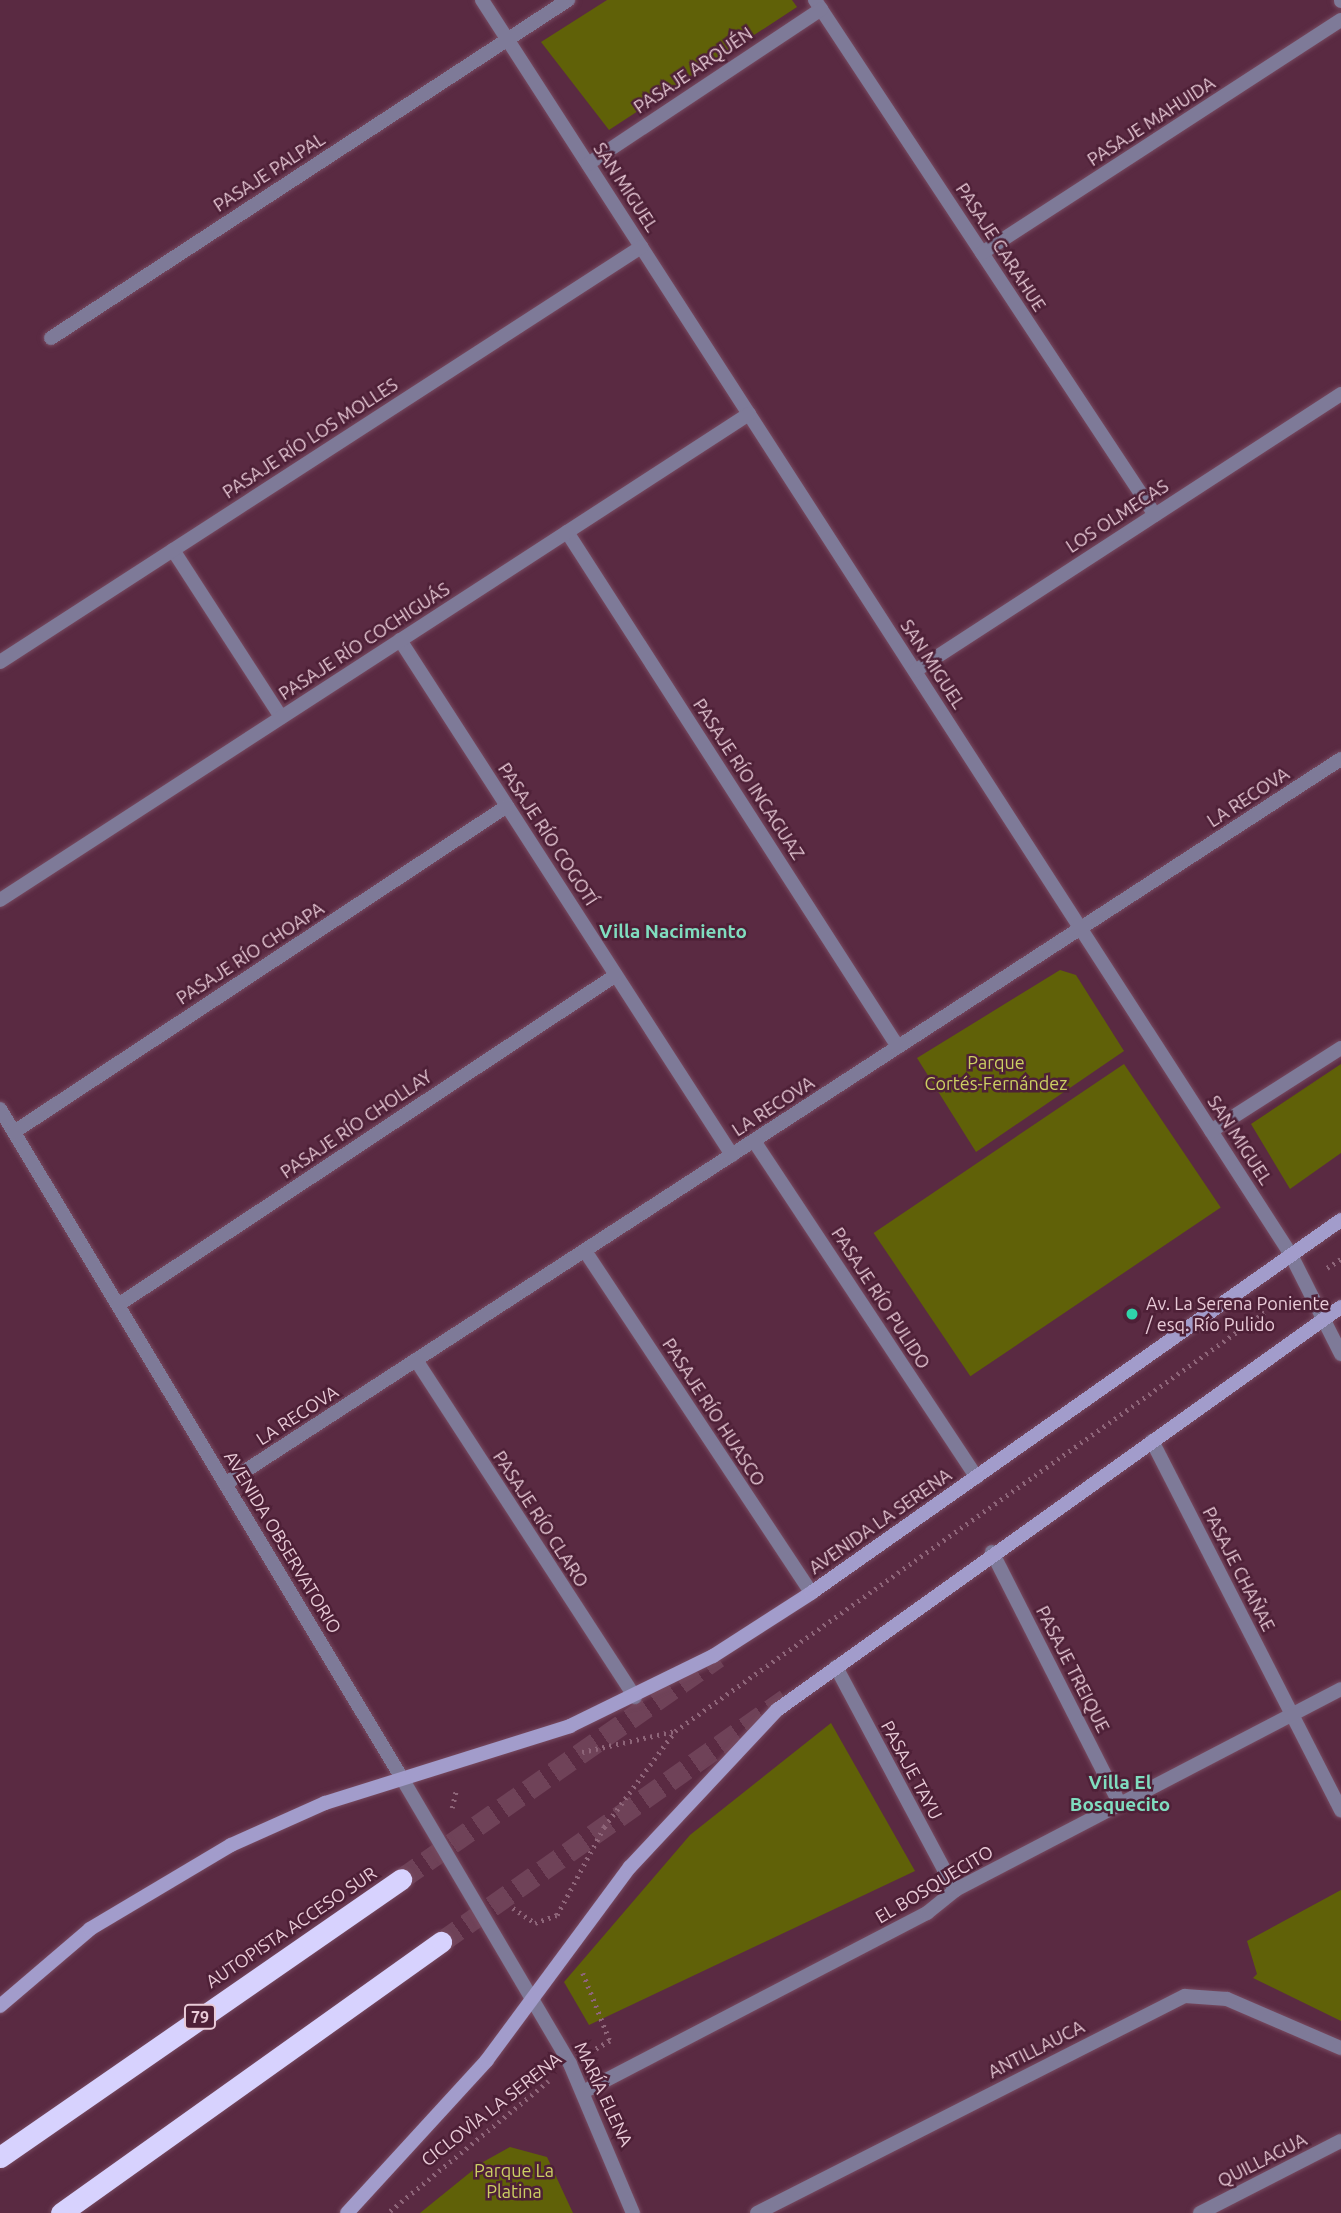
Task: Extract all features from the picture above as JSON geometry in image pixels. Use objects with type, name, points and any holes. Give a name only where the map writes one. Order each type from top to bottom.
[{"type":"highway","name":"AUTOPISTA ACCESO SUR","points":[[0,2157],[401,1879]]},
{"type":"highway","points":[[61,2213],[441,1942]]},
{"type":"main road","name":"AVENIDA LA SERENA","points":[[0,2006],[90,1929],[183,1870],[281,1821],[521,1744],[635,1697],[811,1594],[1341,1220]]},
{"type":"main road","points":[[347,2213],[441,2116],[629,1867],[735,1751],[777,1710],[992,1552],[1341,1307]]},
{"type":"street","name":"SAN MIGUEL","points":[[482,0],[1292,1255],[1324,1320],[1338,1338],[1341,1354]]},
{"type":"street","points":[[508,40],[568,0]]},
{"type":"street","name":"PASAJE ARQUÉN","points":[[587,164],[818,4]]},
{"type":"street","name":"PASAJE CARAHUE","points":[[818,4],[1155,515]]},
{"type":"street","name":"PASAJE MAHUIDA","points":[[982,253],[1341,20]]},
{"type":"street","name":"PASAJE PALPAL","points":[[51,338],[508,40]]},
{"type":"street","name":"PASAJE RÍO LOS MOLLES","points":[[0,662],[641,247]]},
{"type":"street","name":"LOS OLMECAS","points":[[915,671],[1341,394]]},
{"type":"street","name":"PASAJE RÍO COCHIGUÁS","points":[[0,900],[749,414]]},
{"type":"street","name":"PASAJE RÍO INCAGUAZ","points":[[568,532],[898,1047]]},
{"type":"street","points":[[173,550],[281,717]]},
{"type":"street","name":"PASAJE RÍO COGOTÍ","points":[[400,640],[732,1155]]},
{"type":"street","name":"LA RECOVA","points":[[225,1484],[1341,759]]},
{"type":"street","name":"PASAJE RÍO CHOAPA","points":[[14,1132],[507,806]]},
{"type":"street","name":"PASAJE RÍO CHOLLAY","points":[[118,1305],[616,975]]},
{"type":"street","points":[[1212,1131],[1341,1048]]},
{"type":"street","name":"AVENIDA OBSERVATORIO","points":[[0,1109],[532,1996]]},
{"type":"street","name":"PASAJE RÍO PULIDO","points":[[754,1141],[976,1477]]},
{"type":"street","name":"PASAJE RÍO HUASCO","points":[[585,1251],[811,1594]]},
{"type":"street","name":"PASAJE RÍO CLARO","points":[[416,1360],[635,1697]]},
{"type":"street","name":"PASAJE CHAÑAE","points":[[1152,1441],[1341,1810]]},
{"type":"street","name":"PASAJE TREIQUE","points":[[992,1552],[1120,1804]]},
{"type":"street","name":"PASAJE TAYU","points":[[836,1667],[955,1890]]},
{"type":"street","name":"EL BOSQUECITO","points":[[583,2092],[927,1913],[955,1890],[1341,1689]]},
{"type":"street","name":"MARÍA ELENA","points":[[532,1996],[570,2064],[633,2213]]},
{"type":"street","name":"ANTILLAUCA","points":[[757,2213],[1185,1996],[1227,1999],[1341,2048]]},
{"type":"street","name":"QUILLAGUA","points":[[1200,2213],[1341,2141]]},
{"type":"path","points":[[508,1901],[523,1919],[535,1923],[557,1915],[604,1827],[675,1731],[1341,1259]]},
{"type":"path","points":[[455,1817],[453,1800],[460,1783]]},
{"type":"path","name":"CICLOVÌA LA SERENA","points":[[387,2213],[570,2064],[610,2040],[557,1915]]},
{"type":"green space","points":[[607,0],[792,0],[797,7],[609,130],[541,42]]},
{"type":"green space","name":"Parque Cortés-Fernández","points":[[1060,970],[1076,975],[1124,1051],[976,1152],[917,1058]]},
{"type":"green space","points":[[1124,1064],[1221,1207],[970,1376],[874,1233]]},
{"type":"green space","points":[[1341,1064],[1341,1153],[1290,1189],[1251,1124]]},
{"type":"green space","points":[[831,1723],[915,1871],[589,2025],[564,1982],[690,1835]]},
{"type":"green space","points":[[1341,1890],[1341,2021],[1253,1978],[1257,1974],[1247,1941]]},
{"type":"green space","name":"Parque La Platina","points":[[510,2147],[547,2157],[573,2213],[420,2213],[483,2162]]},
{"type":"tunnel","points":[[401,1879],[718,1657]]},
{"type":"tunnel","points":[[441,1942],[786,1699]]},
{"type":"place","name":"Av. La Serena Poniente / esq. Río Pulido","points":[[1132,1314]]},
{"type":"district","name":"Villa Nacimiento","points":[[673,932]]},
{"type":"district","name":"Villa El Bosquecito","points":[[1120,1794]]}]
